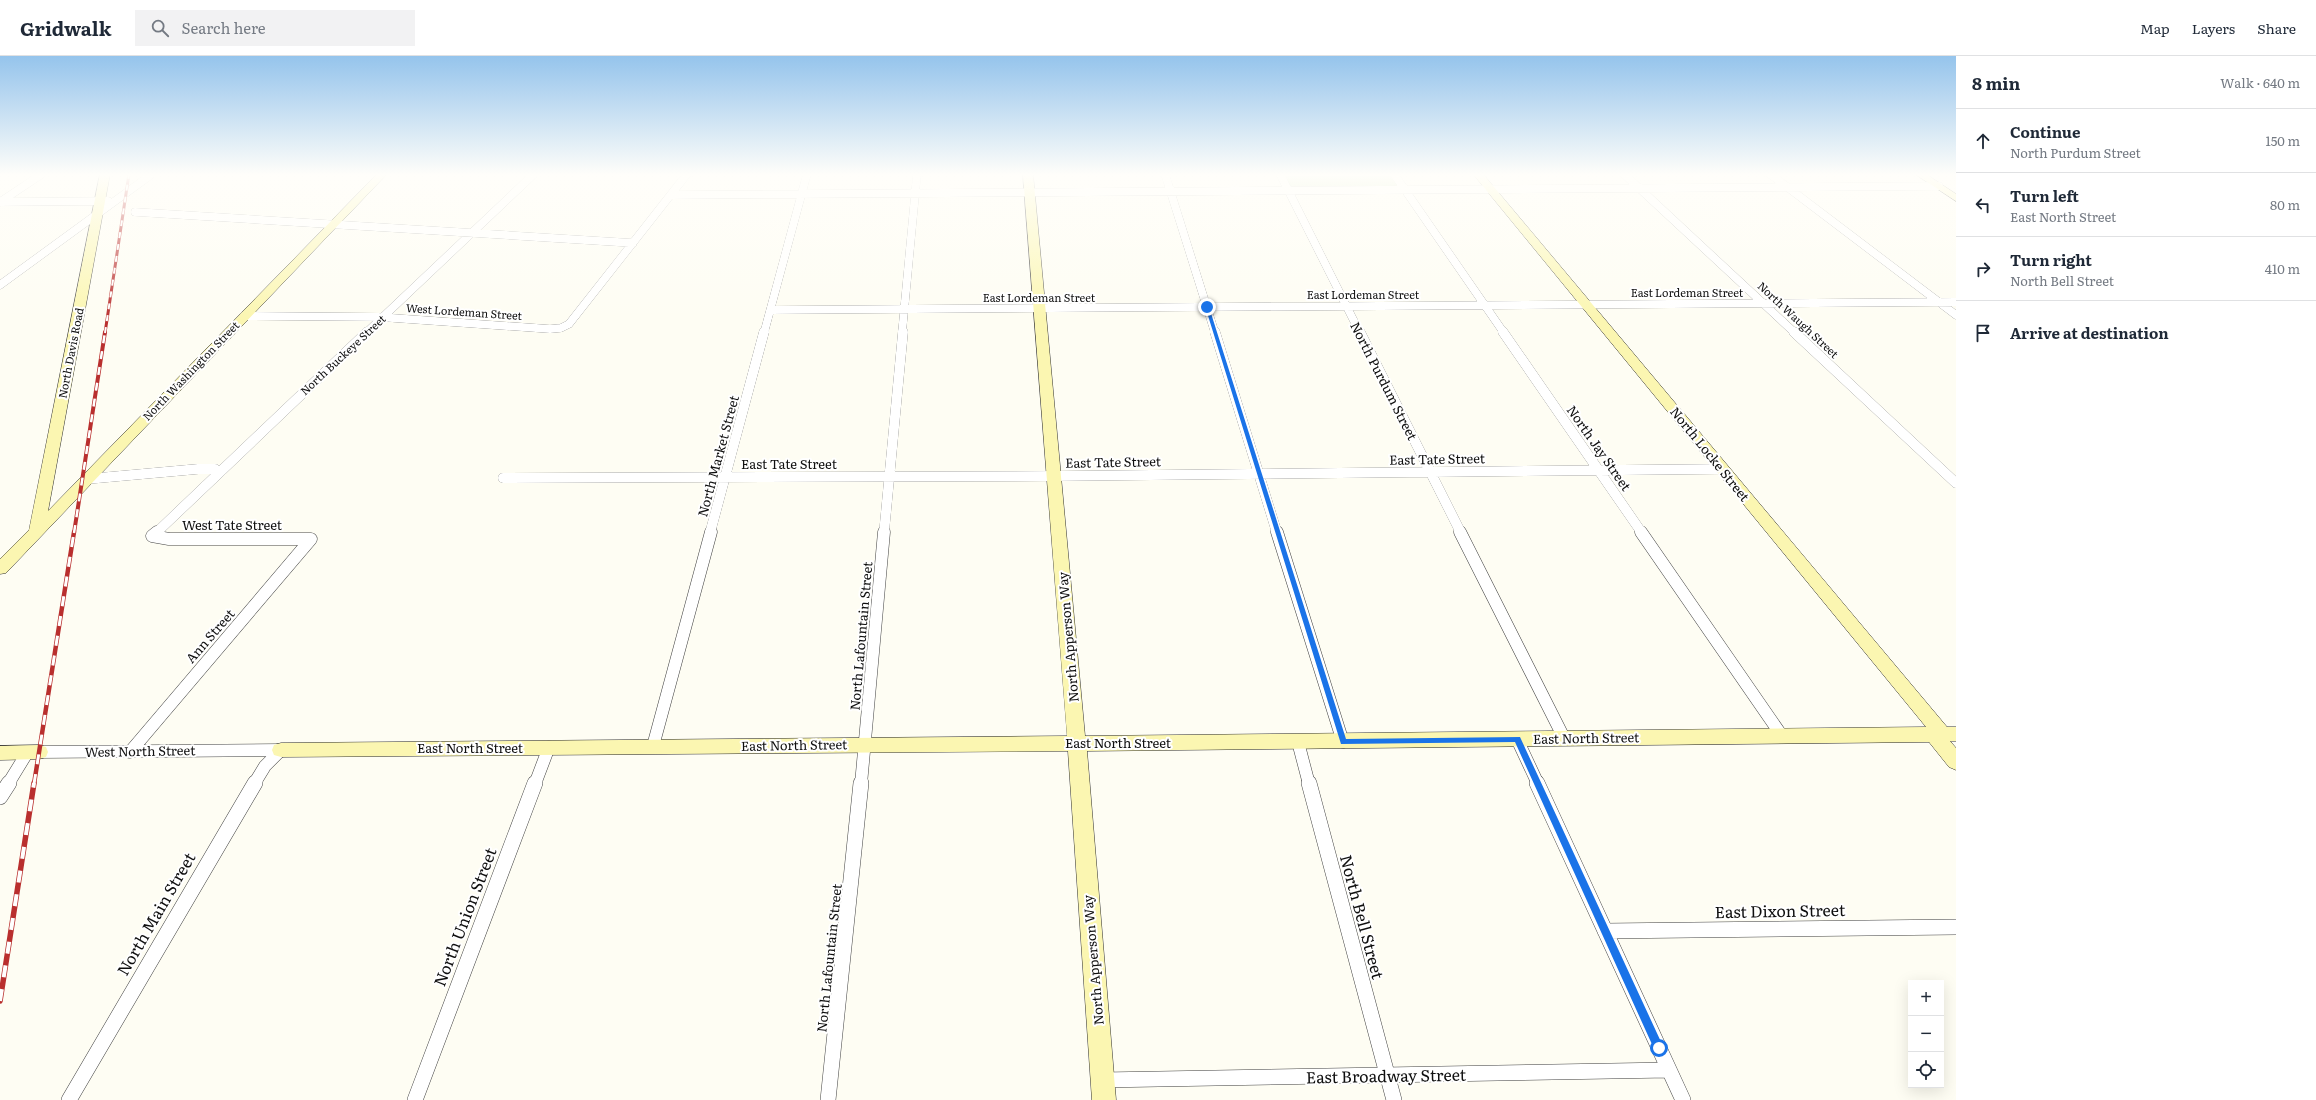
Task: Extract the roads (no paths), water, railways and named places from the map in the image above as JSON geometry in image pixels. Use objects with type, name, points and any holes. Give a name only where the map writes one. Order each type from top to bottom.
[{"type":"street","points":[[0,285],[79,223]]},
{"type":"street","name":"North Davis Road","points":[[36,532],[96,223]]},
{"type":"street","points":[[313,223],[633,243],[649,223]]},
{"type":"street","name":"North Buckeye Street","points":[[152,536],[384,318],[483,223]]},
{"type":"street","name":"North Market Street","points":[[653,746],[794,223]]},
{"type":"street","name":"North Lafountain Street","points":[[828,1100],[865,744],[912,223]]},
{"type":"street","name":"North Apperson Way","points":[[1032,223],[1076,743],[1103,1090]]},
{"type":"street","points":[[1180,223],[1343,742]]},
{"type":"street","name":"North Purdum Street","points":[[1304,223],[1564,738]]},
{"type":"street","name":"North Jay Street","points":[[1428,223],[1782,736]]},
{"type":"street","name":"North Locke Street","points":[[1518,223],[1944,734],[1956,762]]},
{"type":"street","name":"North Waugh Street","points":[[1676,223],[1762,303],[1787,324],[1956,483]]},
{"type":"street","points":[[1834,223],[1956,315]]},
{"type":"street","name":"North Washington Street","points":[[0,569],[334,224]]},
{"type":"street","name":"West Lordeman Street","points":[[244,316],[384,318],[550,329],[562,328],[569,324],[633,243]]},
{"type":"street","name":"East Lordeman Street","points":[[770,310],[1956,302]]},
{"type":"street","points":[[87,479],[198,469],[215,469],[218,472],[217,475]]},
{"type":"street","name":"East Tate Street","points":[[503,478],[1054,476],[1722,469]]},
{"type":"street","name":"West Tate Street","points":[[152,536],[156,538],[169,539],[312,539]]},
{"type":"street","name":"Ann Street","points":[[130,752],[312,539]]},
{"type":"street","name":"East North Street","points":[[281,750],[865,744],[1343,742],[1944,734]]},
{"type":"street","points":[[1517,739],[1683,1100]]},
{"type":"street","name":"North Bell Street","points":[[1298,742],[1394,1100]]},
{"type":"street","name":"North Union Street","points":[[415,1100],[549,747]]},
{"type":"street","name":"West North Street","points":[[0,753],[281,750]]},
{"type":"street","name":"North Main Street","points":[[69,1100],[226,830],[265,766],[281,750]]},
{"type":"street","points":[[0,797],[33,752]]},
{"type":"street","name":"East Dixon Street","points":[[1605,931],[1956,927]]},
{"type":"street","name":"East Broadway Street","points":[[1103,1090],[1387,1076],[1669,1070]]},
{"type":"railway","points":[[105,333],[122,223]]},
{"type":"railway","points":[[74,533],[105,332]]},
{"type":"railway","points":[[34,784],[74,532]]},
{"type":"railway","points":[[0,1001],[34,783]]}]
